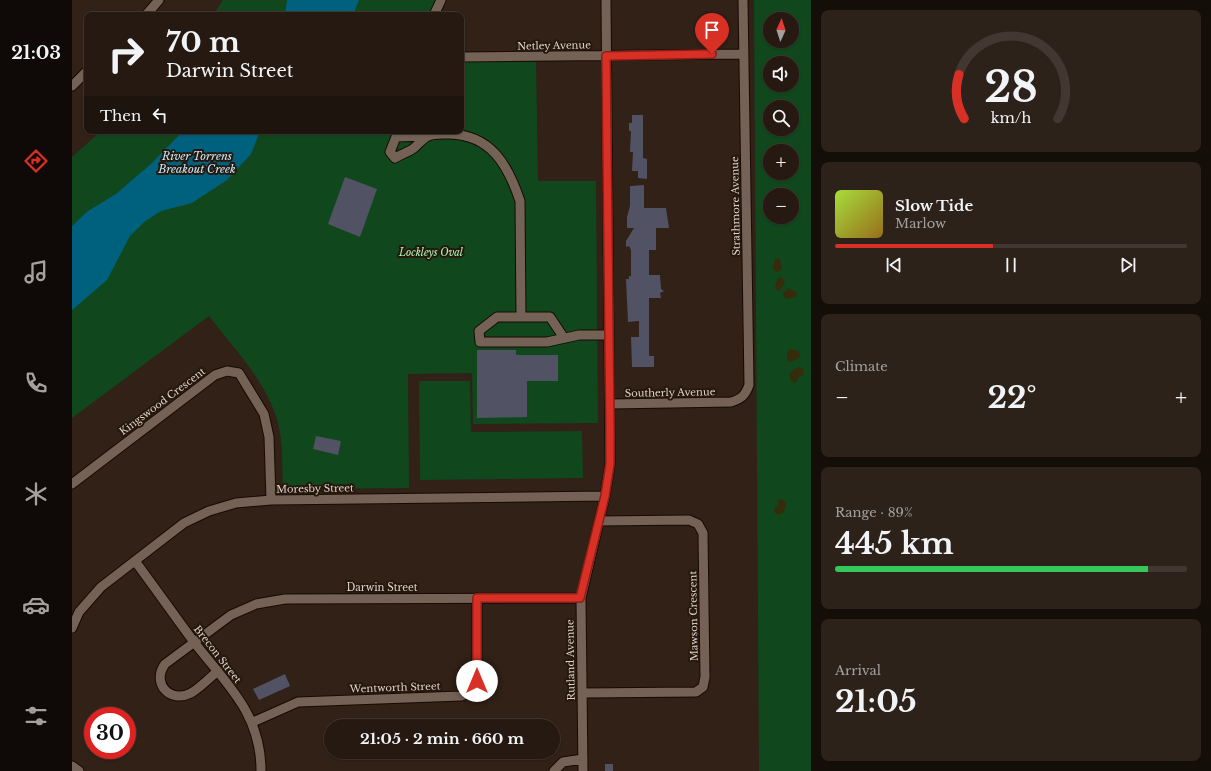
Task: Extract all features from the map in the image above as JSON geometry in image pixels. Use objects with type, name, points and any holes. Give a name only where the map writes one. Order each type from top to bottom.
[{"type":"street","points":[[149,12],[159,0]]},
{"type":"street","points":[[435,12],[441,0]]},
{"type":"street","name":"Rutland Avenue","points":[[583,771],[580,598],[605,496],[610,464],[606,0]]},
{"type":"street","name":"Strathmore Avenue","points":[[731,402],[746,394],[749,385],[743,0]]},
{"type":"street","name":"Netley Avenue","points":[[464,57],[743,54]]},
{"type":"street","points":[[72,86],[84,74]]},
{"type":"street","points":[[429,136],[461,135],[480,140],[492,149],[501,161],[515,186],[520,201],[521,317]]},
{"type":"street","points":[[564,338],[550,317],[497,317],[479,331],[480,342],[547,342],[579,335],[609,335]]},
{"type":"street","name":"Kingswood Crescent","points":[[72,484],[215,375],[226,370],[239,373],[264,414],[269,437],[271,500]]},
{"type":"street","name":"Southerly Avenue","points":[[610,404],[731,402]]},
{"type":"street","name":"Moresby Street","points":[[72,628],[80,612],[100,587],[184,523],[209,511],[236,503],[271,500],[605,496]]},
{"type":"street","name":"Mawson Crescent","points":[[582,693],[696,692],[703,686],[705,677],[703,533],[698,524],[689,520],[599,521]]},
{"type":"street","name":"Brecon Street","points":[[135,561],[194,642],[240,699],[253,722],[261,756],[261,771]]},
{"type":"street","name":"Wentworth Street","points":[[253,722],[298,702],[461,696],[468,693],[477,681],[477,598]]},
{"type":"street","name":"Darwin Street","points":[[218,671],[191,693],[172,695],[163,689],[160,680],[162,668],[194,642],[231,615],[256,604],[284,599],[580,598]]},
{"type":"street","points":[[554,771],[563,762],[583,759]]},
{"type":"street","points":[[72,766],[79,771]]},
{"type":"green space","points":[[223,0],[436,0],[430,12],[215,12]]},
{"type":"green space","points":[[754,0],[811,0],[811,771],[759,771]]},
{"type":"green space","name":"Lockleys Oval","points":[[464,62],[536,62],[538,181],[596,181],[598,423],[473,424],[472,373],[408,374],[409,488],[283,489],[279,427],[268,396],[250,368],[209,316],[72,418],[72,157],[98,134],[464,134]]},
{"type":"green space","points":[[419,381],[470,381],[471,432],[582,431],[583,478],[420,480]]},
{"type":"sand","points":[[776,258],[780,259],[782,269],[776,272],[772,268]]},
{"type":"sand","points":[[781,277],[785,282],[780,291],[775,289],[777,279]]},
{"type":"sand","points":[[789,288],[797,293],[797,296],[789,299],[783,297],[783,293]]},
{"type":"sand","points":[[791,349],[798,351],[800,354],[799,358],[791,362],[788,361],[787,352]]},
{"type":"sand","points":[[798,367],[803,369],[804,375],[798,377],[798,381],[794,383],[791,380],[789,373]]},
{"type":"sand","points":[[782,499],[786,502],[784,512],[778,515],[775,513],[774,509],[778,505],[778,500]]},
{"type":"water","points":[[287,0],[359,0],[354,12],[285,12]]},
{"type":"water","name":"River Torrens Breakout Creek","points":[[180,134],[259,134],[251,154],[227,180],[192,203],[161,211],[144,222],[130,236],[107,280],[72,310],[72,226],[88,211],[116,194],[152,163]]},
{"type":"building","points":[[632,115],[643,115],[643,158],[647,159],[647,179],[638,178],[638,171],[632,171],[633,152],[630,152],[631,131],[629,131],[629,123],[632,123]]},
{"type":"building","points":[[345,177],[377,189],[360,237],[328,224]]},
{"type":"building","points":[[644,185],[644,208],[666,208],[669,228],[656,228],[656,250],[649,250],[649,275],[660,275],[661,289],[664,291],[660,293],[661,298],[649,298],[649,356],[654,356],[654,367],[632,367],[631,337],[639,337],[639,321],[628,322],[626,279],[629,279],[629,276],[631,276],[631,250],[629,246],[626,247],[626,241],[634,228],[627,228],[627,217],[630,206],[630,186]]},
{"type":"building","points":[[477,350],[516,350],[516,355],[558,355],[558,381],[527,381],[527,417],[477,418]]},
{"type":"building","points":[[316,436],[341,441],[338,455],[313,449]]},
{"type":"building","points":[[285,674],[290,686],[259,700],[253,689]]},
{"type":"building","points":[[605,764],[613,764],[613,771],[605,771]]},
{"type":"route","points":[[477,681],[477,598],[580,598],[605,496],[610,464],[606,56],[712,54]]}]
